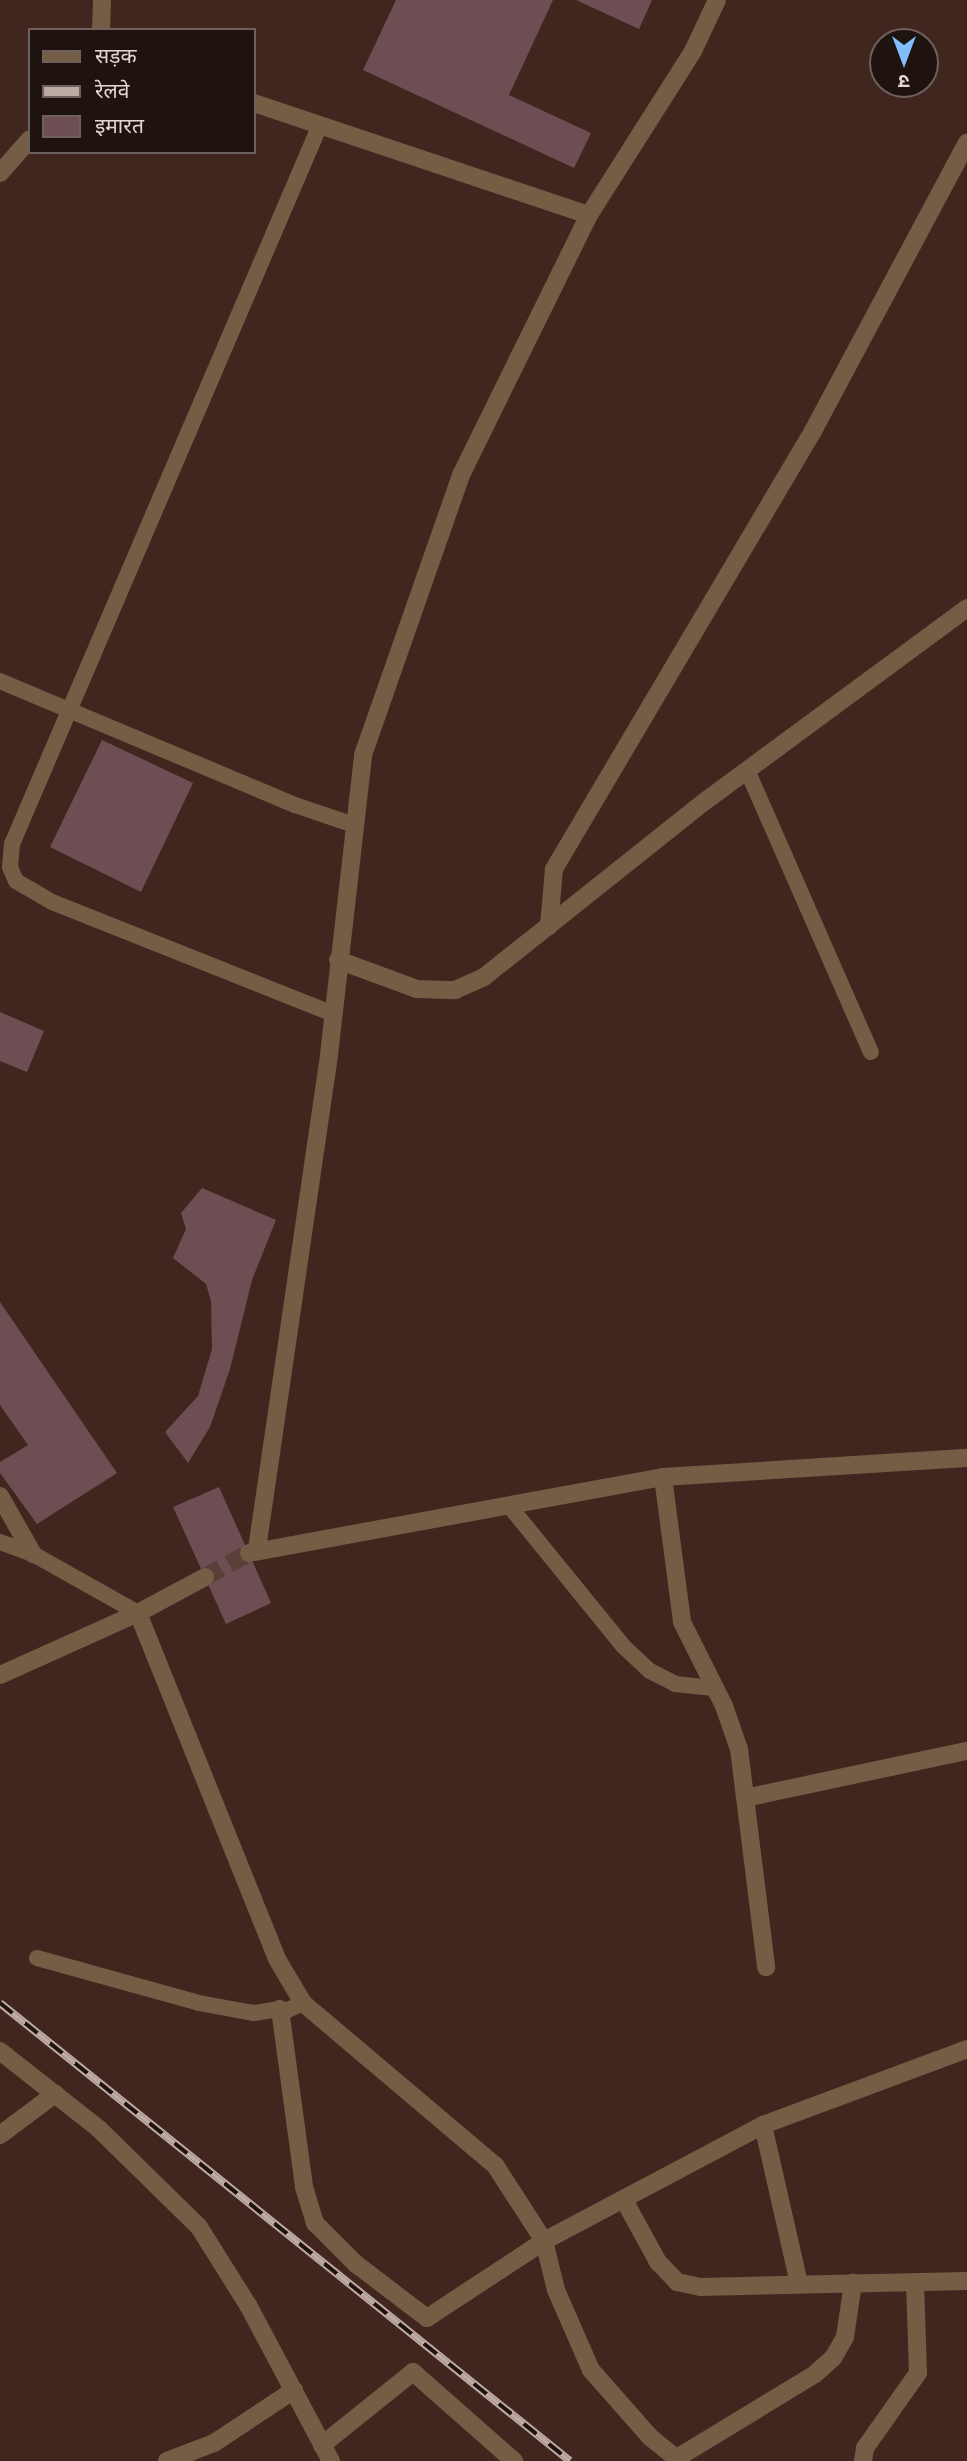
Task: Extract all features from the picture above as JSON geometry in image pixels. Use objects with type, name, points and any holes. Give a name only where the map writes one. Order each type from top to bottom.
[{"type":"street","points":[[101,28],[102,0]]},
{"type":"street","points":[[717,0],[693,51],[589,215],[461,475],[363,755],[333,1014],[253,1551],[511,1507],[663,1477],[967,1458]]},
{"type":"street","points":[[256,104],[589,215]]},
{"type":"street","points":[[0,173],[28,141]]},
{"type":"street","points":[[550,926],[554,869],[813,431],[967,143]]},
{"type":"street","points":[[338,960],[417,989],[455,990],[484,977],[747,770],[967,608]]},
{"type":"street","points":[[663,1477],[682,1622],[714,1688],[739,1749],[766,1967]]},
{"type":"street","points":[[0,1496],[33,1554]]},
{"type":"street","points":[[0,1675],[138,1613],[205,1577]]},
{"type":"street","points":[[138,1613],[277,1959],[303,2003],[495,2165],[544,2241],[556,2290],[591,2370],[650,2437],[679,2460],[815,2374],[833,2358],[845,2337],[853,2283]]},
{"type":"street","points":[[745,1798],[967,1751]]},
{"type":"street","points":[[280,2009],[304,2187],[316,2223],[356,2264],[427,2318],[544,2241],[763,2125],[966,2056]]},
{"type":"street","points":[[0,2051],[99,2129],[199,2227],[294,2390],[326,2453],[413,2372],[497,2455],[513,2461]]},
{"type":"street","points":[[0,2135],[55,2094]]},
{"type":"street","points":[[763,2125],[799,2284]]},
{"type":"street","points":[[624,2200],[658,2262],[677,2282],[700,2287],[967,2281]]},
{"type":"street","points":[[863,2461],[865,2448],[918,2373],[915,2282]]},
{"type":"street","points":[[167,2461],[214,2443],[294,2390]]},
{"type":"lane","points":[[320,125],[12,844],[10,867],[16,881],[52,902],[333,1014]]},
{"type":"lane","points":[[0,681],[295,806],[354,825]]},
{"type":"lane","points":[[747,770],[871,1052]]},
{"type":"lane","points":[[511,1507],[623,1646],[650,1671],[675,1684],[714,1688]]},
{"type":"lane","points":[[0,1542],[33,1554],[138,1613]]},
{"type":"lane","points":[[37,1958],[199,2003],[254,2013],[280,2009],[281,2013],[303,2003]]},
{"type":"building","points":[[396,0],[553,0],[509,95],[591,133],[574,168],[363,70]]},
{"type":"building","points":[[576,0],[652,0],[639,29]]},
{"type":"building","points":[[102,740],[193,783],[141,892],[50,847]]},
{"type":"building","points":[[0,1012],[44,1031],[27,1072],[0,1061]]},
{"type":"building","points":[[202,1188],[276,1220],[252,1280],[230,1369],[210,1427],[188,1463],[165,1432],[198,1396],[212,1349],[211,1301],[206,1284],[173,1258],[186,1229],[181,1213]]},
{"type":"building","points":[[0,1302],[117,1473],[37,1524],[0,1473],[0,1462],[28,1445],[0,1405]]},
{"type":"building","points":[[219,1487],[271,1603],[226,1624],[173,1507]]},
{"type":"tunnel","points":[[205,1577],[249,1553]]},
{"type":"railway","points":[[0,2003],[570,2461]]}]
